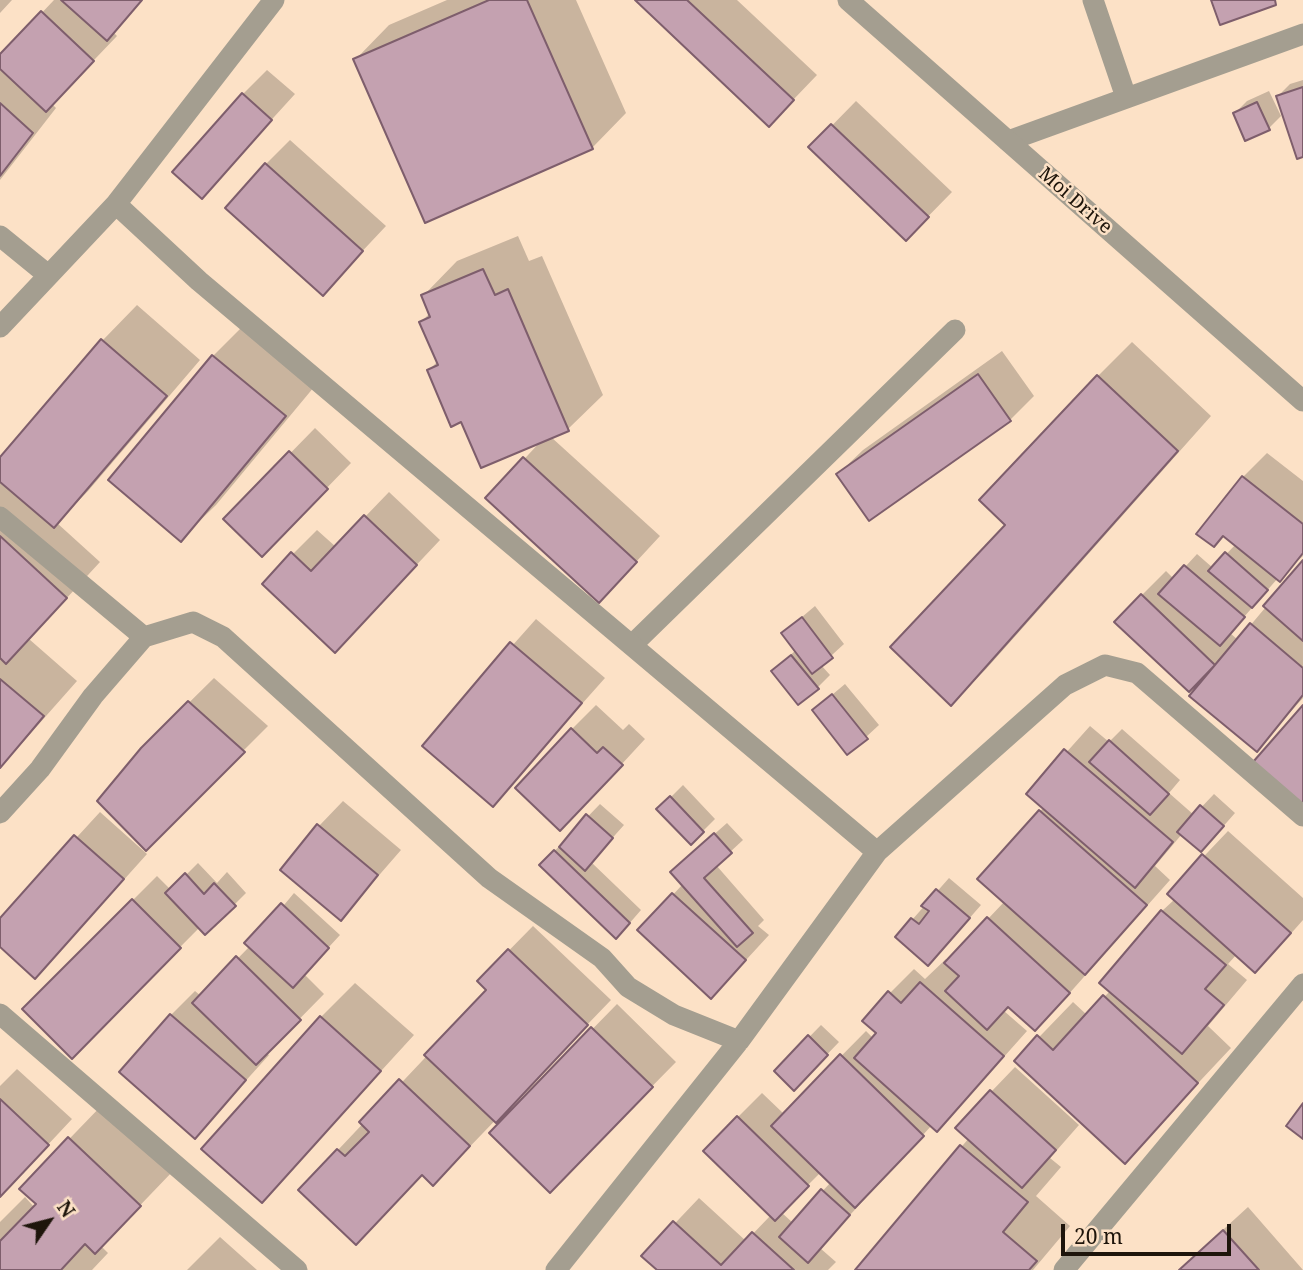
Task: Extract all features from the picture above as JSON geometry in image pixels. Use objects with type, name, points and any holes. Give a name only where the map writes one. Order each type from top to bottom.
[{"type":"street","points":[[0,327],[116,204],[274,0]]},
{"type":"street","name":"Moi Drive","points":[[848,0],[1303,401]]},
{"type":"street","points":[[1093,0],[1126,97]]},
{"type":"street","points":[[1008,141],[1303,34]]},
{"type":"street","points":[[116,204],[199,281],[877,852]]},
{"type":"street","points":[[0,236],[48,275]]},
{"type":"street","points":[[632,645],[955,331]]},
{"type":"street","points":[[0,517],[144,637]]},
{"type":"street","points":[[0,813],[40,769],[101,686],[144,637],[193,622],[223,637],[489,878],[602,958],[628,987],[674,1015],[739,1041]]},
{"type":"street","points":[[556,1270],[739,1041],[877,852],[1065,685],[1105,665],[1137,673],[1303,816]]},
{"type":"street","points":[[1063,1270],[1303,984]]},
{"type":"street","points":[[0,1014],[297,1270]]},
{"type":"building","points":[[61,0],[142,0],[107,41]]},
{"type":"building","points":[[489,0],[527,0],[593,149],[425,223],[353,59]]},
{"type":"building","points":[[635,0],[687,0],[794,100],[769,127]]},
{"type":"building","points":[[1211,0],[1275,0],[1276,5],[1220,25]]},
{"type":"building","points":[[41,11],[94,61],[46,112],[0,69],[0,54]]},
{"type":"building","points":[[1303,87],[1303,157],[1297,159],[1276,96]]},
{"type":"building","points":[[242,93],[272,120],[202,199],[172,172]]},
{"type":"building","points":[[1257,102],[1270,130],[1245,141],[1233,113]]},
{"type":"building","points":[[0,103],[33,133],[0,176]]},
{"type":"building","points":[[831,124],[929,217],[906,241],[808,147]]},
{"type":"building","points":[[265,163],[363,251],[323,296],[225,208]]},
{"type":"building","points":[[483,269],[495,295],[508,289],[569,431],[481,468],[461,422],[451,427],[427,370],[438,365],[419,322],[430,317],[421,295]]},
{"type":"building","points":[[101,339],[167,396],[54,528],[0,482],[0,457]]},
{"type":"building","points":[[212,355],[286,416],[181,542],[108,480]]},
{"type":"building","points":[[978,374],[1011,421],[869,521],[836,474]]},
{"type":"building","points":[[1097,375],[1178,451],[951,706],[890,647],[1005,525],[979,500]]},
{"type":"building","points":[[289,451],[328,489],[262,557],[223,519]]},
{"type":"building","points":[[523,457],[637,562],[599,603],[485,498]]},
{"type":"building","points":[[1242,476],[1303,524],[1303,553],[1280,582],[1223,536],[1214,547],[1196,534]]},
{"type":"building","points":[[364,515],[417,565],[335,653],[262,584],[291,552],[311,571]]},
{"type":"building","points":[[0,536],[67,598],[6,664],[0,658]]},
{"type":"building","points":[[1225,552],[1268,590],[1252,608],[1208,571]]},
{"type":"building","points":[[1303,560],[1303,641],[1263,606]]},
{"type":"building","points":[[1184,565],[1245,617],[1220,646],[1158,594]]},
{"type":"building","points":[[1141,594],[1215,665],[1189,692],[1114,622]]},
{"type":"building","points":[[802,617],[833,658],[812,674],[781,633]]},
{"type":"building","points":[[1250,623],[1303,668],[1303,695],[1257,752],[1189,696]]},
{"type":"building","points":[[510,642],[582,703],[493,807],[422,746]]},
{"type":"building","points":[[791,655],[819,689],[798,705],[771,671]]},
{"type":"building","points":[[0,679],[44,716],[0,768]]},
{"type":"building","points":[[832,694],[868,739],[847,755],[812,710]]},
{"type":"building","points":[[188,701],[245,752],[146,851],[97,801],[141,748]]},
{"type":"building","points":[[1303,705],[1303,807],[1253,762]]},
{"type":"building","points":[[571,728],[597,753],[603,747],[623,765],[560,831],[515,788]]},
{"type":"building","points":[[1109,740],[1169,794],[1150,815],[1089,762]]},
{"type":"building","points":[[1064,749],[1173,842],[1135,888],[1026,794]]},
{"type":"building","points":[[670,796],[704,832],[691,845],[656,809]]},
{"type":"building","points":[[1200,805],[1224,826],[1201,852],[1177,832]]},
{"type":"building","points":[[1039,810],[1147,905],[1085,975],[977,879]]},
{"type":"building","points":[[586,814],[613,838],[585,871],[559,847]]},
{"type":"building","points":[[317,824],[378,875],[341,921],[280,870]]},
{"type":"building","points":[[714,833],[732,853],[704,878],[753,933],[737,947],[670,872]]},
{"type":"building","points":[[74,835],[124,879],[35,979],[0,947],[0,918]]},
{"type":"building","points":[[554,850],[630,923],[616,939],[539,865]]},
{"type":"building","points":[[1202,854],[1291,933],[1255,973],[1167,894]]},
{"type":"building","points":[[185,873],[204,894],[214,883],[236,906],[205,935],[165,893]]},
{"type":"building","points":[[936,889],[970,918],[928,966],[895,937],[911,918],[919,924],[929,911],[921,906]]},
{"type":"building","points":[[672,893],[746,960],[711,999],[637,930]]},
{"type":"building","points":[[132,899],[181,948],[72,1059],[22,1009]]},
{"type":"building","points":[[281,903],[329,948],[293,988],[244,943]]},
{"type":"building","points":[[1161,910],[1226,965],[1205,989],[1224,1005],[1182,1054],[1099,983]]},
{"type":"building","points":[[987,917],[1070,993],[1035,1031],[1008,1007],[987,1030],[945,991],[959,976],[944,963]]},
{"type":"building","points":[[508,949],[588,1025],[496,1123],[424,1055],[486,990],[477,981]]},
{"type":"building","points":[[236,956],[301,1020],[256,1065],[192,1003]]},
{"type":"building","points":[[920,982],[1004,1056],[937,1132],[854,1058],[876,1033],[862,1021],[888,991],[901,1003]]},
{"type":"building","points":[[1103,995],[1198,1083],[1125,1164],[1014,1061],[1037,1035],[1053,1050]]},
{"type":"building","points":[[170,1014],[246,1080],[195,1139],[119,1072]]},
{"type":"building","points":[[320,1016],[381,1071],[262,1203],[201,1149]]},
{"type":"building","points":[[591,1027],[653,1087],[550,1193],[489,1133]]},
{"type":"building","points":[[808,1035],[828,1055],[794,1091],[774,1071]]},
{"type":"building","points":[[840,1054],[924,1136],[855,1208],[771,1126]]},
{"type":"building","points":[[399,1079],[470,1146],[433,1186],[422,1175],[356,1245],[298,1190],[337,1149],[345,1156],[369,1132],[359,1122]]},
{"type":"building","points":[[990,1090],[1056,1150],[1022,1188],[955,1128]]},
{"type":"building","points":[[0,1099],[49,1145],[0,1197]]},
{"type":"building","points":[[1303,1103],[1303,1139],[1286,1126]]},
{"type":"building","points":[[737,1116],[809,1186],[775,1221],[703,1151]]},
{"type":"building","points":[[68,1137],[141,1206],[95,1254],[85,1244],[61,1270],[0,1270],[0,1241],[36,1204],[19,1189]]},
{"type":"building","points":[[960,1145],[1028,1202],[1003,1232],[1037,1261],[1029,1270],[855,1270]]},
{"type":"building","points":[[821,1189],[850,1215],[808,1263],[779,1237]]},
{"type":"building","points":[[673,1221],[721,1265],[752,1232],[794,1270],[657,1270],[641,1256]]},
{"type":"building","points":[[1223,1230],[1259,1270],[1179,1270]]}]
